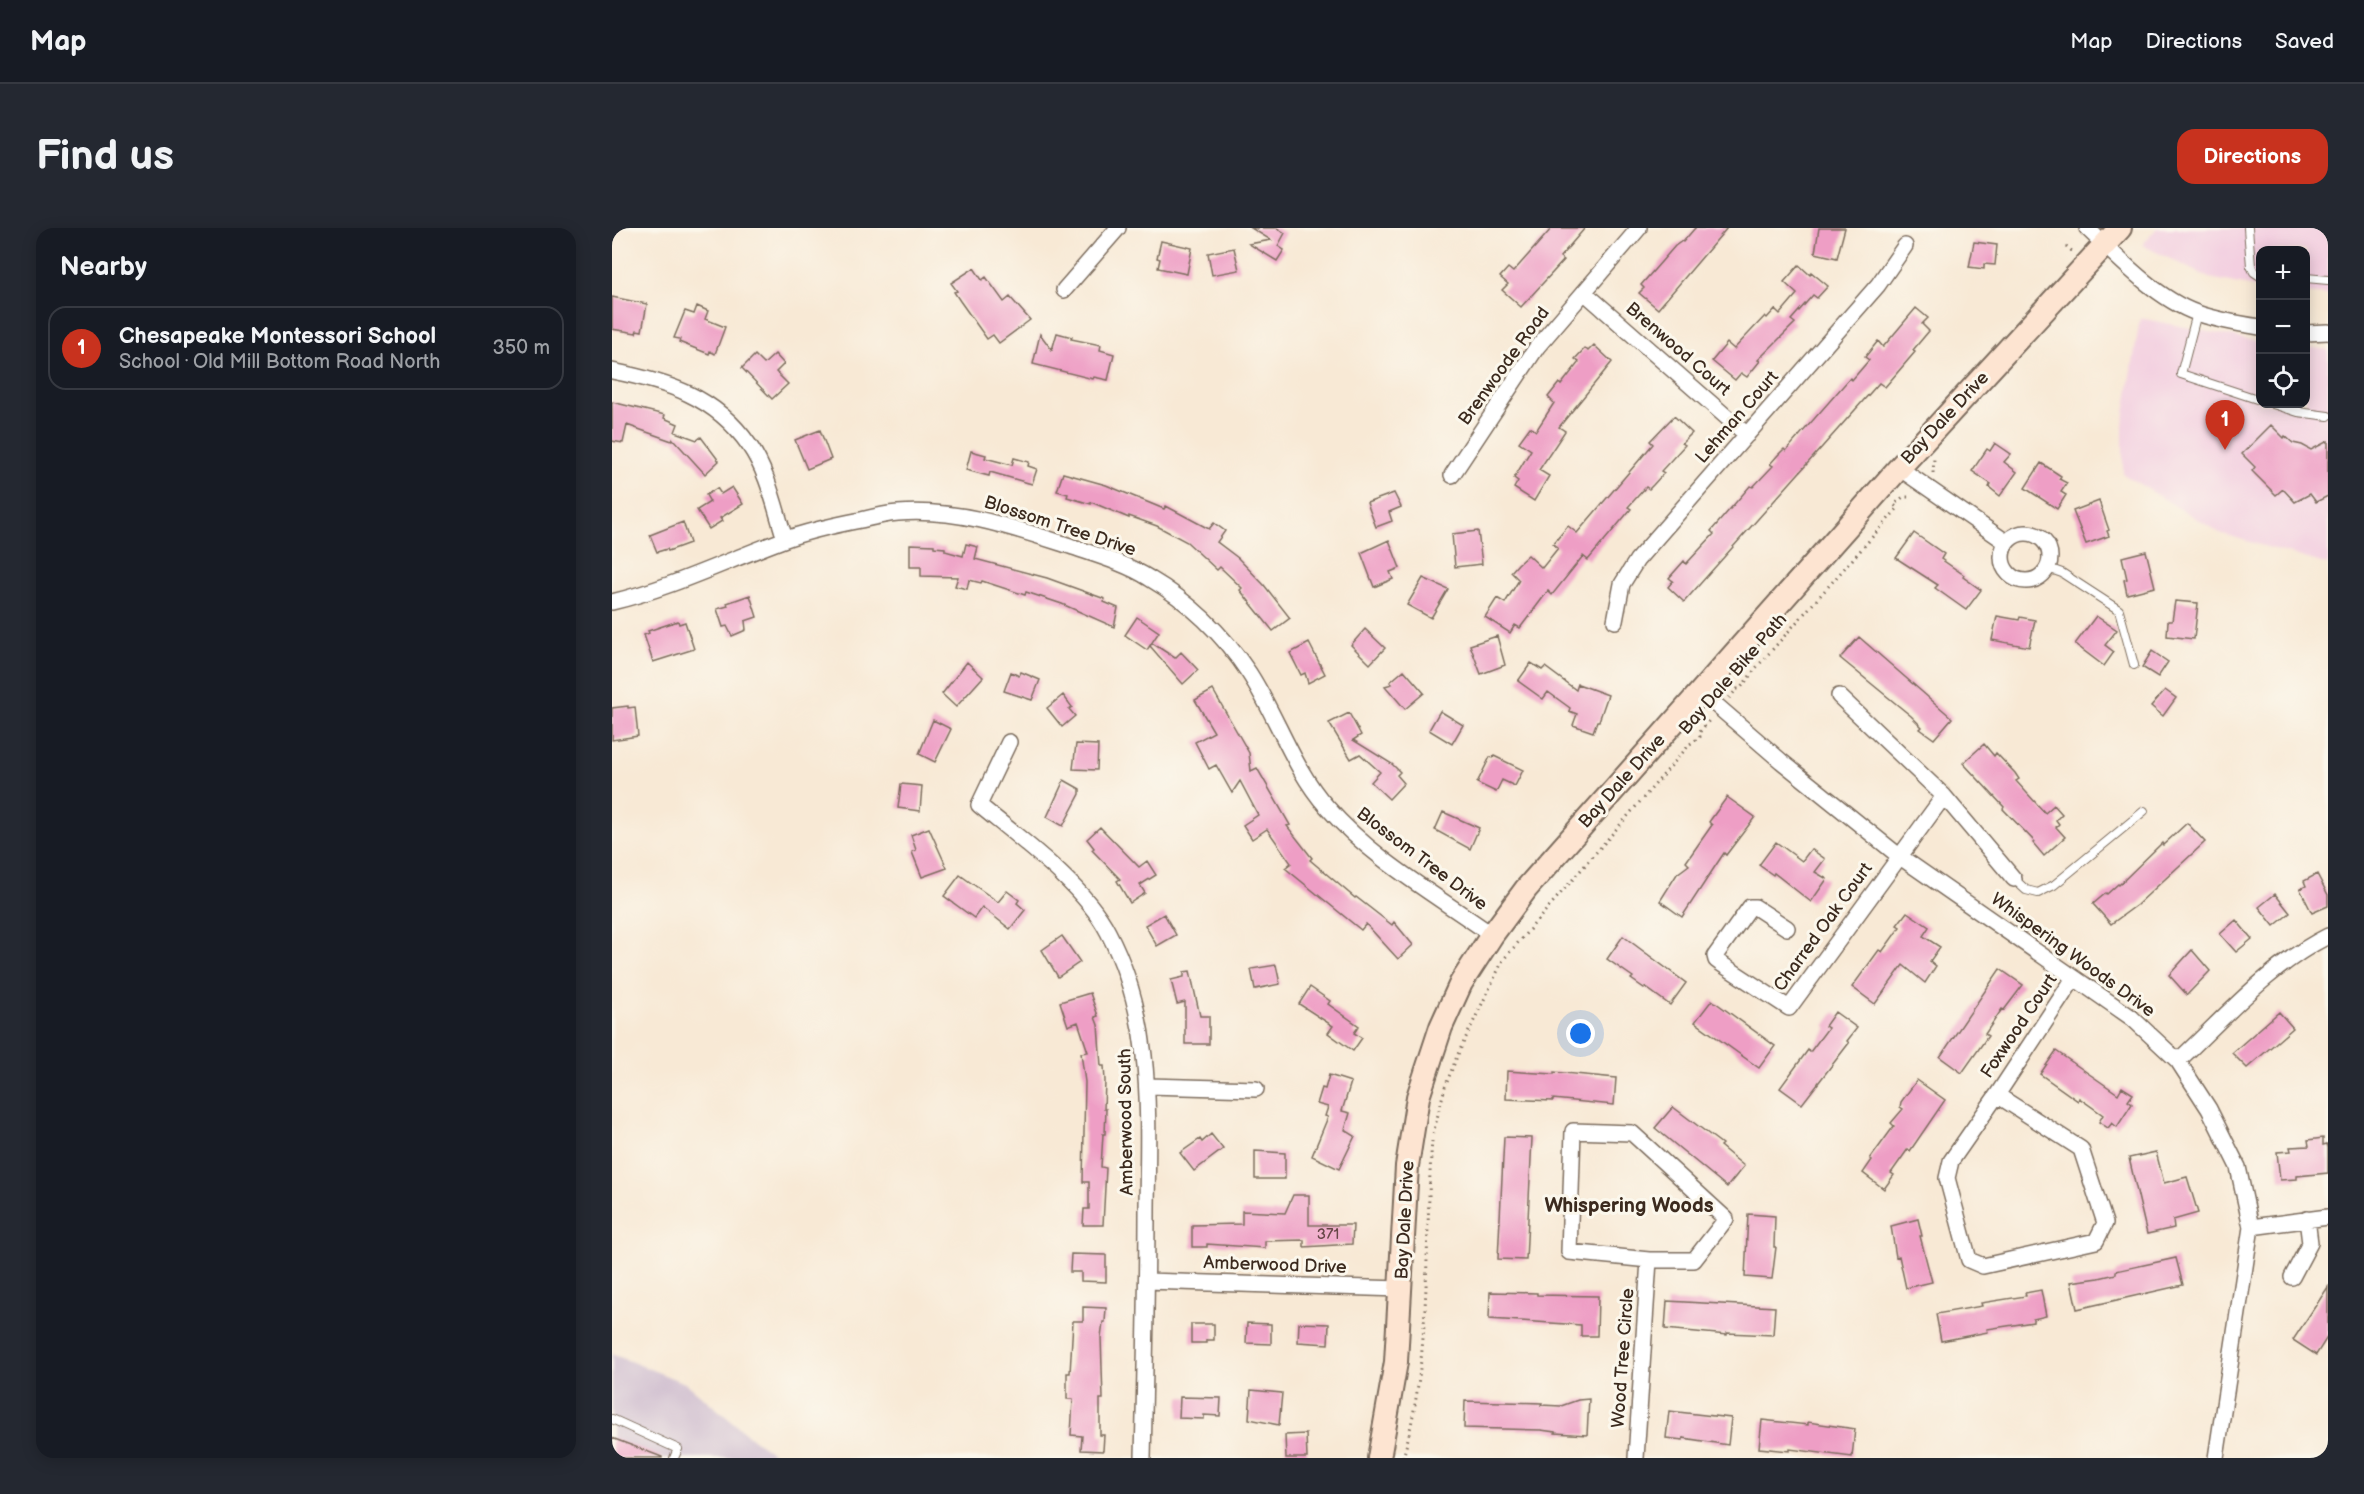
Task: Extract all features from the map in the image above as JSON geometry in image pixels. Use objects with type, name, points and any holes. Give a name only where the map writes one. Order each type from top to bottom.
[{"type":"street","points":[[1064,290],[1118,228]]},
{"type":"street","name":"Brenwoode Road","points":[[1452,475],[1537,346],[1639,228]]},
{"type":"street","points":[[2087,228],[2150,285],[2197,313],[2256,326]]},
{"type":"street","name":"Bay Dale Drive","points":[[1378,1458],[1396,1362],[1407,1166],[1418,1097],[1441,1027],[1461,983],[1492,934],[1526,889],[1899,468],[2120,228]]},
{"type":"street","name":"Lehman Court","points":[[1615,621],[1622,584],[1637,560],[1878,285],[1905,246]]},
{"type":"street","name":"Brenwood Court","points":[[1584,292],[1747,435]]},
{"type":"street","points":[[2310,333],[2328,332]]},
{"type":"street","points":[[612,372],[650,379],[683,390],[705,402],[727,420],[749,445],[764,476],[785,539]]},
{"type":"street","points":[[1899,468],[2006,542]]},
{"type":"street","name":"Blossom Tree Drive","points":[[612,602],[660,589],[785,539],[847,522],[896,513],[942,512],[1020,530],[1112,560],[1148,577],[1183,601],[1209,623],[1230,647],[1250,675],[1324,805],[1349,831],[1375,852],[1492,934]]},
{"type":"street","points":[[2020,533],[2034,533],[2042,538],[2050,552],[2048,568],[2039,577],[2031,580],[2016,579],[2004,568],[2002,551],[2006,542],[2020,533]]},
{"type":"street","name":"Whispering Woods Drive","points":[[1701,692],[1899,856],[2132,1018],[2178,1061],[2209,1109],[2238,1167],[2251,1227],[2216,1458]]},
{"type":"street","points":[[1839,696],[1944,796],[2014,879]]},
{"type":"street","name":"Amberwood South","points":[[1009,742],[979,805],[1040,855],[1079,892],[1107,930],[1136,1005],[1143,1040],[1148,1086],[1143,1458]]},
{"type":"street","points":[[1899,856],[1944,796]]},
{"type":"street","name":"Charred Oak Court","points":[[1788,928],[1755,907],[1750,907],[1715,956],[1719,963],[1789,1008],[1899,856]]},
{"type":"street","points":[[2178,1061],[2279,966],[2308,946],[2328,936]]},
{"type":"street","name":"Foxwood Court","points":[[1997,1095],[2081,1149],[2105,1223],[2096,1241],[1983,1266],[1969,1260],[1947,1178],[1951,1161],[2074,978]]},
{"type":"street","points":[[1148,1086],[1256,1089]]},
{"type":"street","points":[[1573,1131],[1632,1133],[1726,1219],[1694,1260],[1649,1260],[1569,1252],[1573,1131]]},
{"type":"street","points":[[2251,1227],[2328,1217]]},
{"type":"street","points":[[2292,1277],[2310,1243],[2307,1219]]},
{"type":"street","name":"Wood Tree Circle","points":[[1636,1458],[1649,1260]]},
{"type":"street","name":"Amberwood Drive","points":[[1147,1281],[1401,1289]]},
{"type":"lane","points":[[2248,228],[2251,266],[2256,273]]},
{"type":"lane","points":[[2310,278],[2328,280]]},
{"type":"lane","points":[[2197,313],[2181,374],[2256,399]]},
{"type":"lane","points":[[2298,408],[2328,416]]},
{"type":"lane","points":[[2048,568],[2062,573],[2119,610],[2134,665]]},
{"type":"lane","points":[[2014,879],[2026,890],[2038,893],[2054,885],[2144,811]]},
{"type":"lane","points":[[612,1419],[678,1449],[674,1458]]},
{"type":"path","name":"Bay Dale Bike Path","points":[[1403,1458],[1422,1366],[1427,1202],[1432,1136],[1458,1054],[1503,960],[1690,744],[1700,737],[1699,733],[1719,708],[1737,689],[1740,689],[1898,508]]},
{"type":"shaded area","points":[[2157,228],[2328,228],[2328,295],[2310,293],[2310,246],[2256,246],[2256,287],[2209,278],[2142,245]]},
{"type":"shaded area","points":[[2140,318],[2256,341],[2256,408],[2310,408],[2310,348],[2328,350],[2328,565],[2220,533],[2123,474],[2123,426]]},
{"type":"shaded area","points":[[612,1354],[687,1384],[754,1440],[780,1458],[612,1458]]},
{"type":"building","points":[[1251,228],[1277,228],[1285,233],[1278,246],[1284,250],[1277,261],[1249,244],[1271,240]]},
{"type":"building","points":[[1552,228],[1585,228],[1560,257],[1564,260],[1521,307],[1502,290],[1508,284],[1500,277],[1508,268],[1513,272]]},
{"type":"building","points":[[1695,228],[1727,228],[1658,309],[1639,293],[1644,288],[1641,285],[1675,246],[1683,242]]},
{"type":"building","points":[[1819,228],[1845,228],[1837,258],[1815,253]]},
{"type":"building","points":[[1161,241],[1192,248],[1187,274],[1158,268],[1160,259],[1157,258]]},
{"type":"building","points":[[1974,242],[1997,245],[1995,265],[1984,264],[1984,269],[1969,267]]},
{"type":"building","points":[[1234,248],[1239,270],[1212,275],[1208,253]]},
{"type":"building","points":[[1799,265],[1828,286],[1817,298],[1813,295],[1791,320],[1795,323],[1758,360],[1760,361],[1747,377],[1741,373],[1735,380],[1712,361],[1727,343],[1734,349],[1765,316],[1767,318],[1775,309],[1780,314],[1797,294],[1784,282]]},
{"type":"building","points":[[974,268],[982,280],[986,277],[1004,302],[1010,297],[1030,320],[999,343],[993,335],[987,339],[954,292],[957,291],[951,283]]},
{"type":"building","points":[[612,297],[647,304],[642,331],[637,330],[636,333],[612,329]]},
{"type":"building","points":[[697,306],[708,311],[705,319],[725,327],[715,354],[710,351],[709,354],[674,338],[685,311],[694,314]]},
{"type":"building","points":[[1916,308],[1928,318],[1922,324],[1929,331],[1913,350],[1915,352],[1885,387],[1879,383],[1684,602],[1668,587],[1673,581],[1669,578],[1684,561],[1686,564],[1714,534],[1711,531],[1750,486],[1753,487],[1773,466],[1770,464],[1778,455],[1784,449],[1786,451],[1850,378],[1852,380],[1869,360],[1865,357],[1878,341],[1883,347]]},
{"type":"building","points":[[1057,333],[1072,337],[1071,339],[1101,345],[1100,350],[1114,354],[1108,380],[1094,377],[1093,379],[1033,364],[1040,334],[1052,350]]},
{"type":"building","points":[[1594,345],[1612,362],[1559,427],[1565,431],[1539,470],[1549,476],[1534,501],[1514,488],[1518,481],[1514,478],[1531,450],[1519,442],[1530,427],[1536,431],[1554,403],[1548,397],[1579,362],[1575,359],[1585,348],[1588,351]]},
{"type":"building","points":[[775,354],[784,364],[776,372],[788,384],[772,399],[742,368],[755,355],[764,364]]},
{"type":"building","points":[[612,402],[665,415],[664,418],[678,424],[675,432],[697,440],[701,437],[719,461],[705,474],[673,439],[672,441],[627,425],[623,443],[612,441]]},
{"type":"building","points":[[1674,416],[1692,433],[1682,443],[1685,445],[1661,471],[1664,473],[1653,485],[1649,489],[1646,487],[1628,507],[1631,509],[1588,560],[1583,556],[1552,595],[1548,591],[1520,628],[1515,625],[1510,633],[1485,617],[1497,598],[1505,603],[1519,580],[1511,572],[1518,564],[1528,555],[1542,568],[1558,548],[1553,544],[1568,526],[1577,533],[1653,444],[1650,441]]},
{"type":"building","points":[[2271,425],[2284,438],[2285,436],[2293,443],[2311,450],[2328,441],[2328,496],[2316,502],[2310,494],[2295,502],[2283,489],[2276,495],[2252,471],[2255,467],[2242,454]]},
{"type":"building","points":[[820,430],[831,459],[807,469],[795,440]]},
{"type":"building","points":[[1995,443],[2011,454],[2004,462],[2017,472],[2000,496],[1989,487],[1991,484],[1972,471],[1987,449],[1990,451]]},
{"type":"building","points":[[971,451],[986,455],[985,458],[1012,465],[1014,458],[1029,462],[1028,466],[1037,469],[1032,484],[990,472],[989,476],[966,470]]},
{"type":"building","points":[[2041,463],[2061,476],[2059,479],[2067,483],[2061,492],[2066,495],[2057,509],[2025,488]]},
{"type":"building","points":[[1063,473],[1106,485],[1164,509],[1166,506],[1209,529],[1214,523],[1225,531],[1217,542],[1238,558],[1264,585],[1290,618],[1273,631],[1240,590],[1242,588],[1220,567],[1217,570],[1187,542],[1157,526],[1129,516],[1129,518],[1091,502],[1091,504],[1067,497],[1068,494],[1057,491]]},
{"type":"building","points":[[732,487],[743,504],[720,518],[722,521],[709,529],[697,510],[710,502],[706,495],[717,488],[721,494]]},
{"type":"building","points":[[1394,493],[1401,507],[1389,512],[1392,521],[1376,527],[1367,503]]},
{"type":"building","points":[[2099,501],[2109,536],[2086,544],[2073,511]]},
{"type":"building","points":[[683,522],[690,543],[668,551],[667,549],[657,552],[650,535]]},
{"type":"building","points":[[1478,531],[1482,564],[1455,567],[1452,534]]},
{"type":"building","points":[[1914,533],[1944,554],[1941,559],[1981,590],[1966,610],[1935,588],[1938,585],[1896,558]]},
{"type":"building","points":[[1389,540],[1400,568],[1390,572],[1393,579],[1374,587],[1361,553]]},
{"type":"building","points":[[910,544],[934,545],[934,547],[945,548],[945,551],[963,556],[966,544],[978,547],[975,559],[1047,578],[1105,599],[1104,602],[1118,608],[1114,627],[1062,604],[1026,592],[1025,595],[982,581],[981,583],[969,580],[967,589],[955,586],[958,577],[921,576],[921,567],[910,567]]},
{"type":"building","points":[[2146,551],[2155,587],[2127,594],[2124,580],[2127,579],[2122,557]]},
{"type":"building","points":[[1423,578],[1448,589],[1431,618],[1407,605]]},
{"type":"building","points":[[750,595],[757,617],[745,621],[746,630],[732,636],[727,626],[723,627],[717,609]]},
{"type":"building","points":[[2175,601],[2198,603],[2194,639],[2167,636],[2168,621],[2172,621]]},
{"type":"building","points":[[1997,616],[2035,620],[2029,647],[1992,640]]},
{"type":"building","points":[[2096,616],[2117,630],[2105,645],[2114,652],[2104,666],[2075,644]]},
{"type":"building","points":[[1137,617],[1159,632],[1147,650],[1125,635]]},
{"type":"building","points":[[678,621],[679,624],[685,622],[694,649],[653,662],[644,635],[649,633],[648,631]]},
{"type":"building","points":[[1365,629],[1385,648],[1370,664],[1351,645]]},
{"type":"building","points":[[1497,636],[1505,665],[1481,674],[1470,645]]},
{"type":"building","points":[[1859,637],[1952,718],[1934,739],[1920,729],[1922,727],[1911,716],[1840,658]]},
{"type":"building","points":[[1152,643],[1175,658],[1181,652],[1198,670],[1183,684],[1150,646]]},
{"type":"building","points":[[1309,643],[1325,674],[1308,683],[1305,673],[1301,675],[1290,653]]},
{"type":"building","points":[[2152,651],[2168,662],[2158,677],[2142,667]]},
{"type":"building","points":[[967,662],[983,677],[956,707],[942,694]]},
{"type":"building","points":[[1531,663],[1542,670],[1545,667],[1576,690],[1578,684],[1608,695],[1593,732],[1573,725],[1577,714],[1569,711],[1570,708],[1548,692],[1543,699],[1518,681]]},
{"type":"building","points":[[1404,670],[1424,693],[1405,709],[1385,686],[1392,684],[1390,682]]},
{"type":"building","points":[[1011,672],[1019,676],[1021,672],[1040,680],[1032,700],[1004,691]]},
{"type":"building","points":[[1213,690],[1249,753],[1251,771],[1257,768],[1290,825],[1287,826],[1312,858],[1310,860],[1355,898],[1392,925],[1394,922],[1413,945],[1398,959],[1366,924],[1361,930],[1285,868],[1291,863],[1267,829],[1252,839],[1243,825],[1258,815],[1240,781],[1232,793],[1216,765],[1209,769],[1195,742],[1214,732],[1195,700]]},
{"type":"building","points":[[2165,690],[2176,698],[2163,716],[2151,706]]},
{"type":"building","points":[[1063,695],[1072,707],[1069,709],[1075,716],[1062,727],[1047,708]]},
{"type":"building","points":[[628,706],[628,708],[635,707],[638,736],[612,740],[612,708]]},
{"type":"building","points":[[1440,711],[1463,725],[1452,744],[1429,730]]},
{"type":"building","points":[[1349,713],[1361,735],[1353,740],[1392,764],[1400,772],[1397,775],[1404,783],[1389,799],[1371,782],[1380,772],[1360,754],[1351,759],[1329,723]]},
{"type":"building","points":[[933,720],[951,729],[935,762],[919,754]]},
{"type":"building","points":[[1076,744],[1098,745],[1097,770],[1073,769]]},
{"type":"building","points":[[1984,744],[1994,756],[1996,753],[2015,773],[2019,779],[2016,781],[2045,813],[2054,805],[2062,814],[2056,820],[2059,824],[2056,827],[2065,837],[2044,856],[2033,843],[2034,841],[1963,763]]},
{"type":"building","points":[[1494,756],[1523,770],[1515,786],[1502,780],[1496,792],[1477,783],[1490,757]]},
{"type":"building","points":[[1064,780],[1080,789],[1080,794],[1063,826],[1047,817]]},
{"type":"building","points":[[901,784],[922,786],[920,811],[898,808]]},
{"type":"building","points":[[1727,797],[1755,817],[1726,855],[1724,853],[1682,917],[1660,901],[1677,874],[1689,865],[1686,862],[1712,825],[1709,822]]},
{"type":"building","points":[[1443,812],[1479,828],[1470,849],[1435,830]]},
{"type":"building","points":[[2187,823],[2205,842],[2137,905],[2111,924],[2093,904],[2119,885],[2162,843],[2163,845]]},
{"type":"building","points":[[1100,827],[1139,867],[1147,861],[1156,875],[1140,885],[1145,893],[1130,903],[1117,881],[1120,879],[1092,850],[1094,848],[1087,839]]},
{"type":"building","points":[[929,828],[947,868],[922,877],[912,852],[916,850],[911,835]]},
{"type":"building","points":[[1776,842],[1802,861],[1811,849],[1825,859],[1815,872],[1827,879],[1811,902],[1774,873],[1773,875],[1759,865]]},
{"type":"building","points":[[2317,874],[2328,895],[2328,906],[2312,913],[2300,889],[2306,886],[2304,881]]},
{"type":"building","points":[[960,875],[998,902],[1007,891],[1019,900],[1017,903],[1025,910],[1010,929],[982,907],[974,918],[944,896]]},
{"type":"building","points":[[2275,894],[2290,913],[2274,926],[2259,907]]},
{"type":"building","points":[[1907,912],[1929,927],[1923,936],[1940,947],[1930,961],[1936,966],[1925,983],[1903,965],[1875,1004],[1852,987],[1879,950],[1882,952],[1900,927],[1897,925]]},
{"type":"building","points":[[1164,914],[1176,935],[1157,946],[1145,925]]},
{"type":"building","points":[[2236,920],[2252,939],[2236,952],[2220,934]]},
{"type":"building","points":[[1062,936],[1080,962],[1058,977],[1042,950]]},
{"type":"building","points":[[1623,936],[1686,983],[1670,1005],[1631,979],[1633,977],[1607,959]]},
{"type":"building","points":[[2192,950],[2210,971],[2187,995],[2169,975]]},
{"type":"building","points":[[1276,965],[1280,984],[1255,989],[1251,969]]},
{"type":"building","points":[[2000,969],[2023,985],[2004,1010],[2002,1009],[1985,1034],[1988,1036],[1962,1073],[1940,1057]]},
{"type":"building","points":[[1190,971],[1200,1016],[1209,1016],[1209,1044],[1185,1044],[1185,1002],[1177,1004],[1171,980],[1184,977],[1184,972]]},
{"type":"building","points":[[1310,987],[1330,1001],[1328,1004],[1359,1026],[1354,1033],[1362,1038],[1353,1051],[1328,1033],[1333,1026],[1299,1004]]},
{"type":"building","points":[[1090,993],[1098,1016],[1095,1017],[1105,1081],[1105,1134],[1103,1134],[1101,1167],[1106,1168],[1103,1225],[1083,1225],[1084,1209],[1089,1209],[1089,1182],[1083,1182],[1085,1082],[1081,1053],[1088,1052],[1078,1022],[1068,1026],[1060,1002]]},
{"type":"building","points":[[1712,1000],[1775,1046],[1759,1068],[1695,1022]]},
{"type":"building","points":[[1835,1012],[1857,1028],[1847,1041],[1849,1043],[1802,1104],[1780,1088],[1808,1050],[1810,1052],[1828,1028],[1825,1026]]},
{"type":"building","points":[[2279,1012],[2293,1028],[2247,1068],[2232,1053]]},
{"type":"building","points":[[2056,1051],[2118,1094],[2122,1087],[2133,1094],[2128,1101],[2132,1104],[2117,1127],[2112,1123],[2108,1128],[2099,1122],[2103,1115],[2079,1098],[2078,1101],[2040,1074]]},
{"type":"building","points":[[1507,1071],[1554,1074],[1554,1072],[1616,1078],[1614,1105],[1553,1099],[1553,1101],[1506,1099]]},
{"type":"building","points":[[1329,1075],[1351,1082],[1342,1111],[1350,1113],[1345,1130],[1355,1136],[1339,1169],[1312,1156],[1328,1117],[1325,1116],[1328,1107],[1317,1104]]},
{"type":"building","points":[[1917,1080],[1945,1100],[1910,1151],[1908,1149],[1891,1173],[1894,1175],[1884,1189],[1863,1173],[1872,1160],[1870,1159],[1894,1126],[1891,1123],[1903,1109],[1900,1107],[1901,1102]]},
{"type":"building","points":[[1673,1107],[1722,1144],[1720,1146],[1744,1166],[1727,1187],[1655,1128]]},
{"type":"building","points":[[1211,1134],[1223,1149],[1194,1171],[1180,1153],[1200,1139],[1202,1142]]},
{"type":"building","points":[[1504,1137],[1532,1138],[1526,1260],[1498,1259]]},
{"type":"building","points":[[2323,1138],[2323,1145],[2327,1144],[2328,1148],[2328,1173],[2280,1180],[2277,1152],[2291,1151],[2290,1147],[2309,1146],[2308,1140]]},
{"type":"building","points":[[1255,1151],[1285,1153],[1285,1179],[1255,1179]]},
{"type":"building","points":[[2156,1152],[2164,1183],[2187,1177],[2198,1213],[2173,1220],[2174,1228],[2147,1234],[2129,1158]]},
{"type":"building","points":[[1293,1195],[1309,1195],[1309,1225],[1353,1225],[1352,1244],[1304,1247],[1304,1240],[1265,1241],[1265,1248],[1207,1244],[1207,1247],[1192,1247],[1192,1225],[1242,1224],[1242,1211],[1285,1213]]},
{"type":"building","points":[[1748,1214],[1775,1216],[1774,1247],[1776,1247],[1772,1279],[1745,1277]]},
{"type":"building","points":[[1918,1219],[1932,1282],[1906,1288],[1899,1256],[1896,1257],[1891,1226]]},
{"type":"building","points":[[1071,1254],[1106,1255],[1106,1282],[1081,1281],[1081,1272],[1070,1272]]},
{"type":"building","points":[[2176,1258],[2183,1285],[2077,1309],[2071,1282],[2099,1278],[2116,1274],[2116,1271]]},
{"type":"building","points":[[2328,1287],[2328,1336],[2316,1355],[2293,1340]]},
{"type":"building","points":[[2041,1290],[2046,1316],[2033,1319],[2033,1322],[1987,1329],[1988,1332],[1941,1341],[1936,1314],[1982,1306],[1981,1303],[2026,1296],[2025,1293]]},
{"type":"building","points":[[1490,1292],[1598,1296],[1597,1336],[1581,1336],[1581,1325],[1489,1319]]},
{"type":"building","points":[[1667,1301],[1775,1307],[1773,1335],[1727,1333],[1727,1335],[1665,1329]]},
{"type":"building","points":[[1083,1307],[1106,1308],[1101,1337],[1103,1399],[1100,1399],[1100,1435],[1104,1435],[1103,1451],[1081,1450],[1082,1436],[1071,1435],[1073,1399],[1067,1399],[1067,1373],[1070,1373],[1073,1321],[1083,1321]]},
{"type":"building","points":[[1247,1323],[1271,1324],[1271,1344],[1246,1343]]},
{"type":"building","points":[[1299,1323],[1329,1324],[1328,1344],[1298,1342]]},
{"type":"building","points":[[1191,1324],[1214,1324],[1214,1340],[1206,1340],[1206,1343],[1191,1343]]},
{"type":"building","points":[[1251,1390],[1282,1393],[1279,1425],[1249,1419]]},
{"type":"building","points":[[1180,1397],[1221,1398],[1220,1416],[1204,1415],[1204,1419],[1179,1418]]},
{"type":"building","points":[[1589,1399],[1587,1435],[1541,1430],[1464,1428],[1465,1401],[1542,1403],[1541,1405],[1561,1406]]},
{"type":"building","points":[[1669,1411],[1731,1418],[1728,1445],[1683,1438],[1683,1440],[1666,1438]]},
{"type":"building","points":[[1762,1420],[1808,1425],[1808,1422],[1855,1429],[1852,1457],[1790,1449],[1790,1451],[1759,1448]]},
{"type":"building","points":[[1306,1434],[1307,1458],[1286,1458],[1285,1435]]},
{"type":"building","points":[[612,1438],[662,1457],[662,1458],[612,1458]]},
{"type":"place","name":"Chesapeake Montessori School","points":[[2225,450]]},
{"type":"district","name":"Whispering Woods","points":[[1629,1206]]}]
